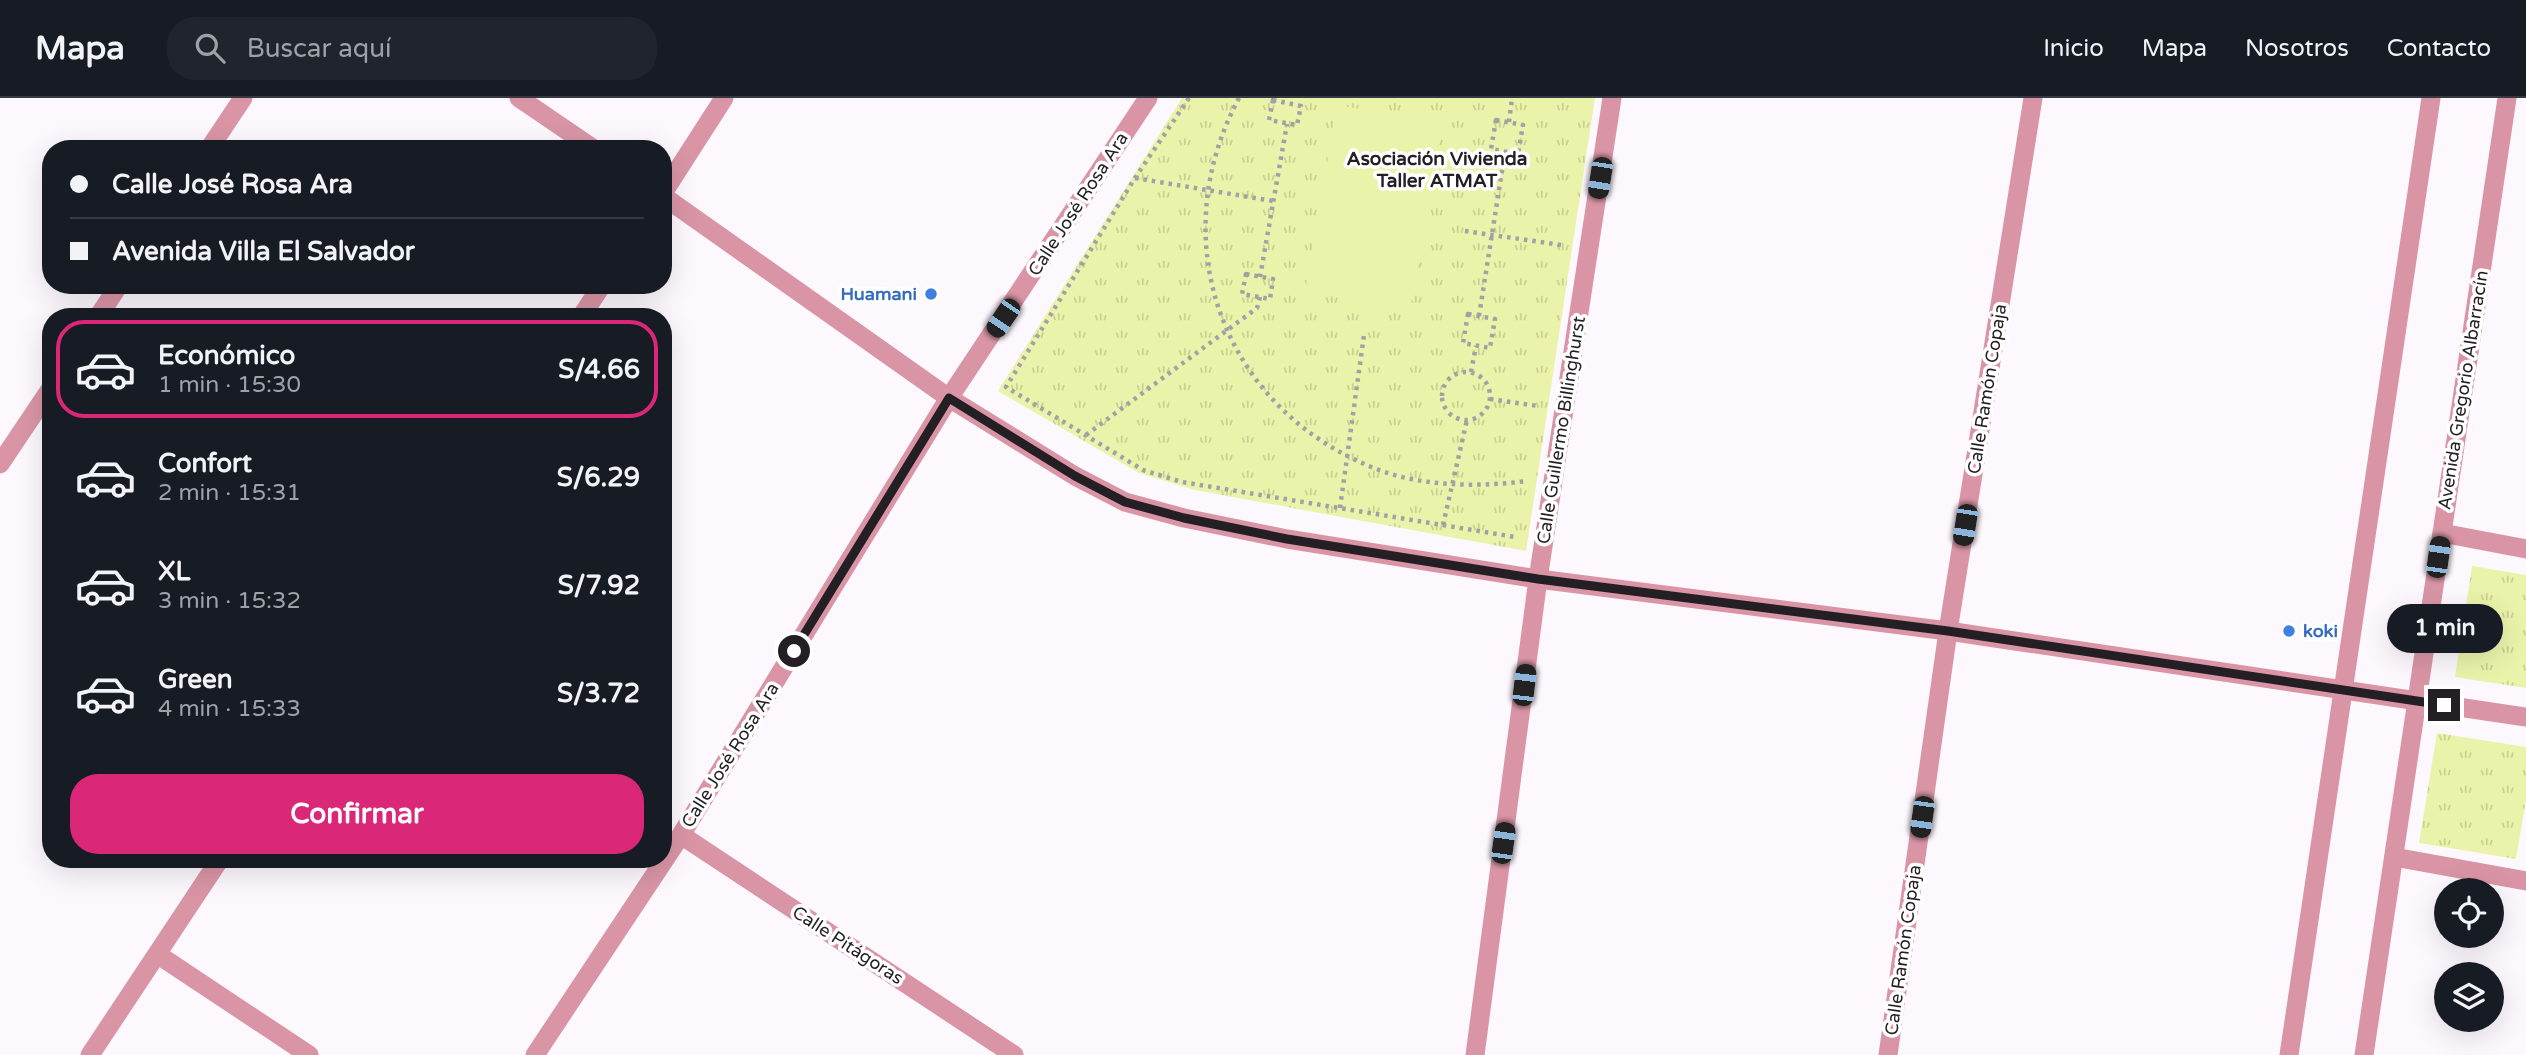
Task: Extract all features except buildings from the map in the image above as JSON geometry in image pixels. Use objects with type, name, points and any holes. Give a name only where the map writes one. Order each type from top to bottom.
[{"type":"street","points":[[215,140],[243,98]]},
{"type":"street","points":[[519,98],[581,140]]},
{"type":"street","points":[[672,180],[724,98]]},
{"type":"street","name":"Calle José Rosa Ara","points":[[672,849],[949,398],[1148,98]]},
{"type":"street","name":"Calle Guillermo Billinghurst","points":[[1475,1055],[1538,579],[1612,98]]},
{"type":"street","name":"Calle Ramón Copaja","points":[[1888,1055],[1948,631],[2033,98]]},
{"type":"street","points":[[2289,1055],[2431,98]]},
{"type":"street","name":"Avenida Gregorio Albarracín","points":[[2364,1055],[2507,98]]},
{"type":"street","points":[[672,200],[949,398],[1075,476],[1125,502],[1184,518],[1287,539],[1538,579],[1948,631],[2526,717]]},
{"type":"street","points":[[0,464],[42,401]]},
{"type":"street","points":[[2442,533],[2526,549]]},
{"type":"street","name":"Calle Pitágoras","points":[[681,835],[1014,1055]]},
{"type":"street","points":[[2394,857],[2526,881]]},
{"type":"street","points":[[90,1055],[214,868]]},
{"type":"street","name":"Calle José Rosa Ara","points":[[535,1055],[659,868]]},
{"type":"street","points":[[157,954],[309,1055]]},
{"type":"path","points":[[1189,98],[1135,178],[1006,387],[1143,470],[1182,482],[1519,538],[1521,527]]},
{"type":"path","points":[[1239,98],[1227,120],[1217,149],[1204,220],[1211,282],[1227,332],[1255,378],[1281,410],[1315,438],[1348,457],[1382,471],[1452,484],[1491,486],[1528,481]]},
{"type":"path","points":[[1509,122],[1512,98]]},
{"type":"path","points":[[1273,100],[1285,101],[1301,106],[1297,125],[1269,120],[1273,100]]},
{"type":"path","points":[[1496,120],[1509,122],[1523,125],[1518,154],[1491,149],[1496,120]]},
{"type":"path","points":[[1260,277],[1287,124]]},
{"type":"path","points":[[1479,316],[1505,152]]},
{"type":"path","points":[[1135,178],[1273,201]]},
{"type":"path","points":[[1465,231],[1563,245],[1561,258]]},
{"type":"path","points":[[1246,274],[1273,279],[1270,299],[1260,297],[1242,294],[1246,274]]},
{"type":"path","points":[[1086,435],[1257,309],[1260,297]]},
{"type":"path","points":[[1468,314],[1479,316],[1495,318],[1490,348],[1463,343],[1468,314]]},
{"type":"path","points":[[1340,508],[1364,335]]},
{"type":"path","points":[[1471,373],[1476,346]]},
{"type":"path","points":[[1459,373],[1471,373],[1486,382],[1490,399],[1486,410],[1478,417],[1466,420],[1456,418],[1447,411],[1442,400],[1444,389],[1449,379],[1459,373]]},
{"type":"path","points":[[1537,419],[1541,393]]},
{"type":"path","points":[[1490,399],[1539,406]]},
{"type":"path","points":[[1443,525],[1466,420]]},
{"type":"path","points":[[1526,493],[1530,469]]},
{"type":"green space","points":[[1182,98],[1595,98],[1526,551],[1195,490],[1139,473],[998,391]]},
{"type":"green space","points":[[1337,105],[1442,123],[1410,310],[1305,292]]},
{"type":"green space","points":[[2472,566],[2526,575],[2526,688],[2455,677]]},
{"type":"green space","points":[[2437,733],[2526,747],[2526,800],[2516,859],[2419,843]]},
{"type":"place","name":"Huamani","points":[[931,294]]},
{"type":"place","name":"koki","points":[[2289,631]]},
{"type":"district","name":"Asociación Vivienda Taller ATMAT","points":[[1437,169]]},
{"type":"route","points":[[794,651],[949,398],[1075,476],[1125,502],[1184,518],[1287,539],[1538,579],[1948,631],[2444,705]]}]
